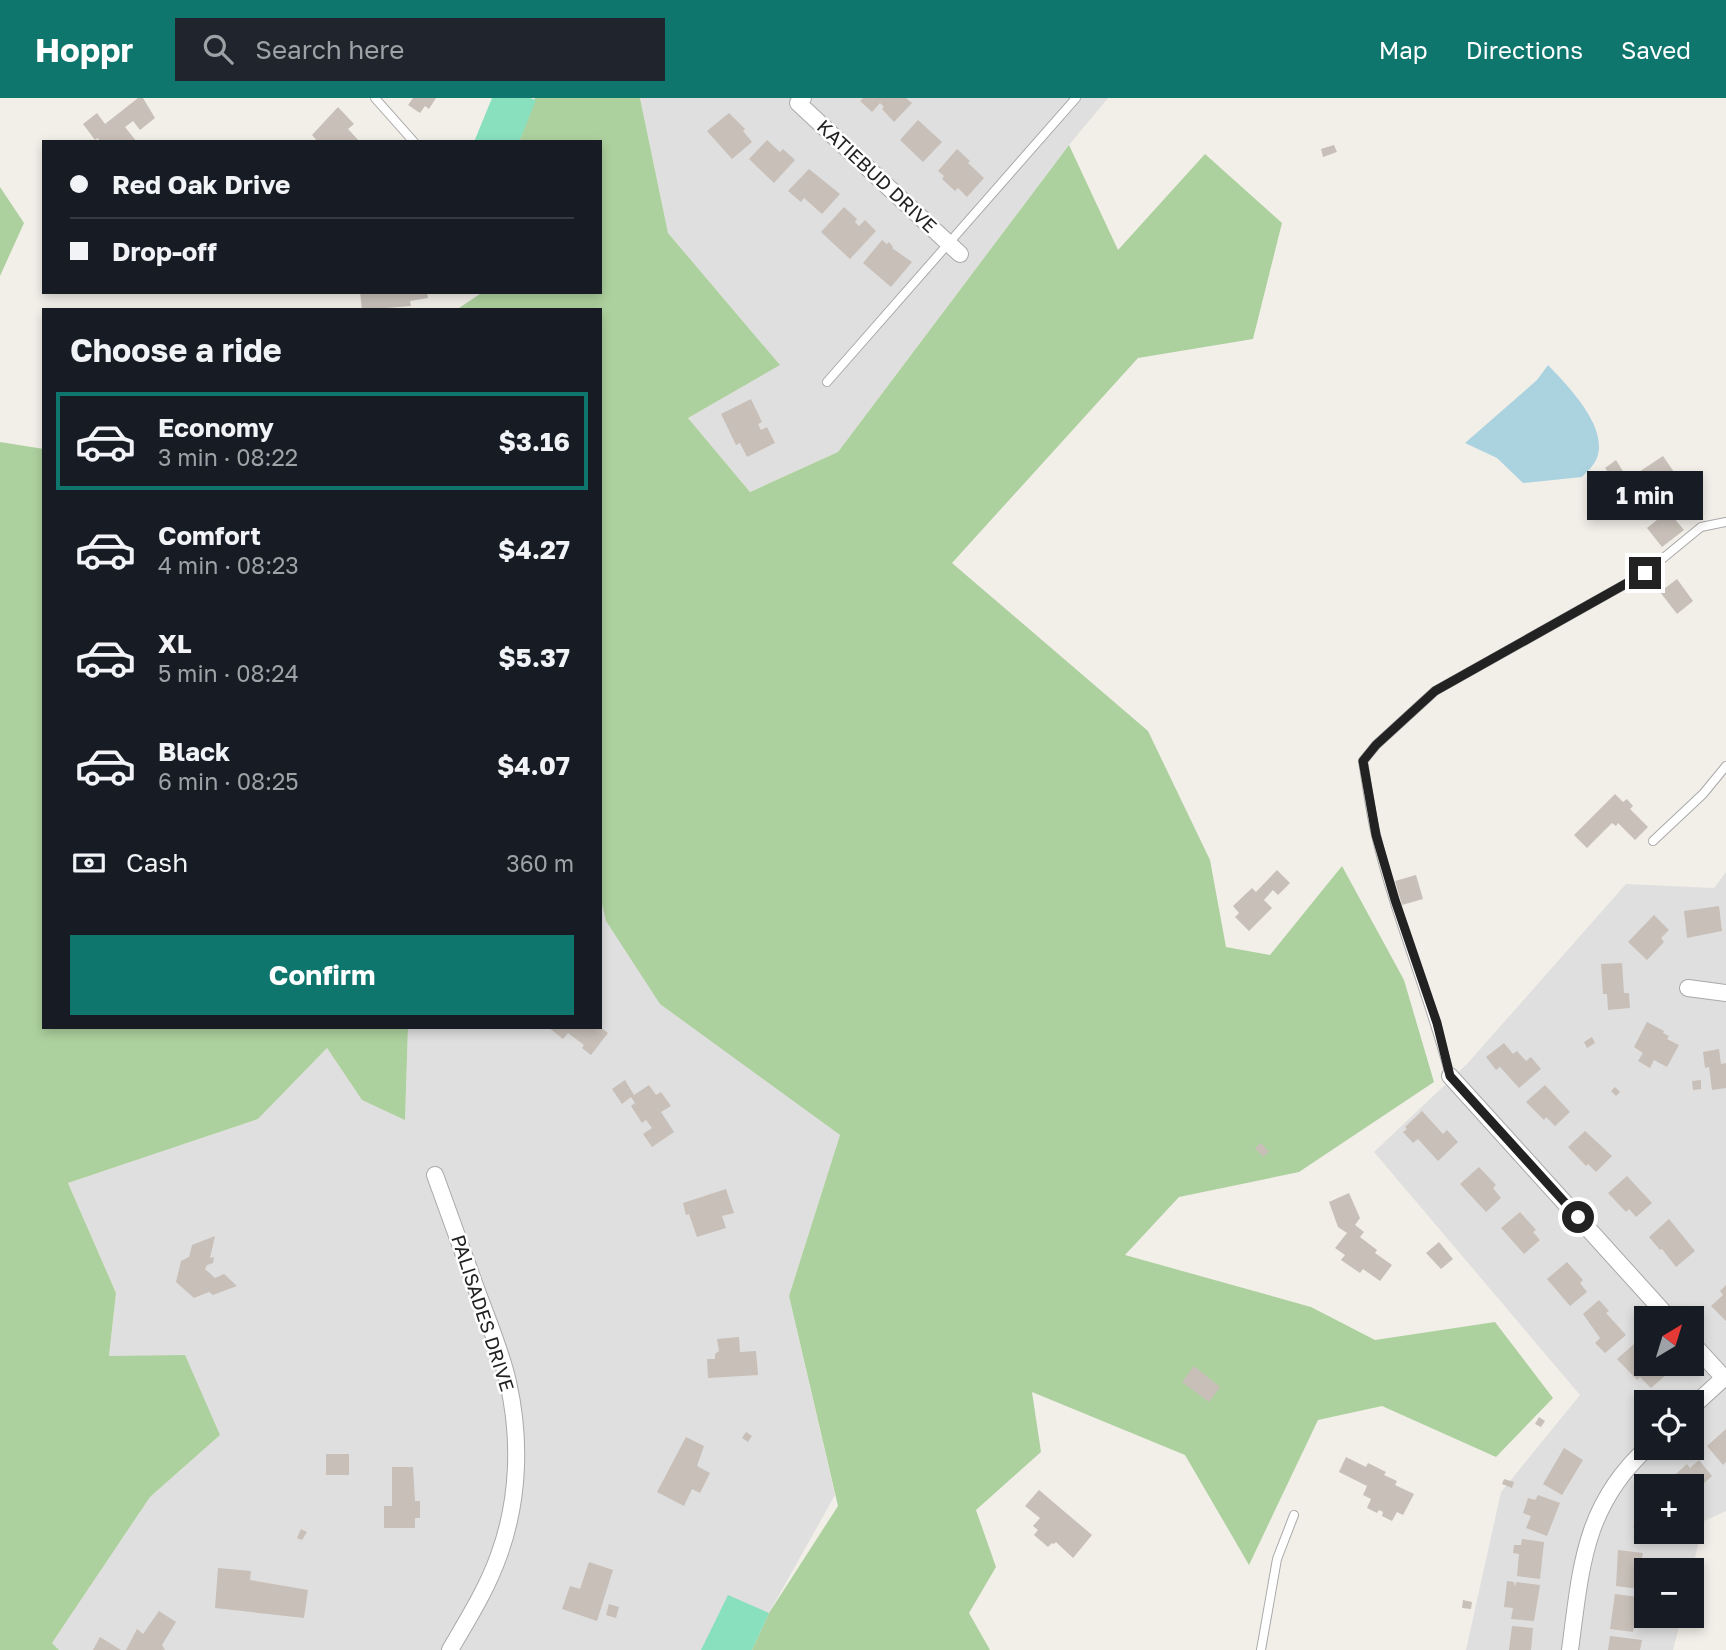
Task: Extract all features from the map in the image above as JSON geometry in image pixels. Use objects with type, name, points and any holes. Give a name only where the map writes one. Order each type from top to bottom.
[{"type":"street","name":"KATIEBUD DRIVE","points":[[803,98],[798,103],[955,248]]},
{"type":"street","points":[[1688,988],[1726,993]]},
{"type":"street","points":[[1450,1076],[1658,1306]]},
{"type":"street","name":"PALISADES DRIVE","points":[[435,1175],[508,1381],[517,1454],[508,1527],[499,1556],[485,1590],[450,1650]]},
{"type":"street","points":[[1704,1355],[1725,1377],[1704,1396]]},
{"type":"street","points":[[1570,1650],[1581,1563],[1587,1541],[1598,1513],[1613,1487],[1637,1460]]},
{"type":"lane","points":[[375,98],[412,140]]},
{"type":"lane","points":[[827,382],[955,248],[1076,98]]},
{"type":"lane","points":[[1450,1076],[1437,1023],[1376,835],[1363,761],[1376,745],[1435,691],[1645,573],[1701,527],[1726,522]]},
{"type":"lane","points":[[1653,841],[1703,794],[1726,766]]},
{"type":"lane","points":[[1261,1650],[1277,1559],[1294,1515]]},
{"type":"shaded area","points":[[640,98],[1108,98],[1069,145],[838,452],[750,492],[688,418],[779,364],[668,233]]},
{"type":"shaded area","points":[[1726,872],[1726,1511],[1704,1521],[1704,1474],[1634,1474],[1634,1544],[1698,1544],[1695,1558],[1634,1558],[1634,1628],[1679,1628],[1673,1650],[1466,1650],[1501,1492],[1580,1395],[1374,1152],[1467,1064],[1626,884],[1714,888]]},
{"type":"shaded area","points":[[602,904],[606,921],[661,1004],[840,1135],[789,1296],[835,1495],[769,1613],[752,1650],[59,1650],[52,1643],[150,1497],[220,1435],[109,1356],[116,1293],[68,1183],[258,1119],[327,1048],[362,1100],[405,1119],[408,1029],[602,1029]]},
{"type":"green space","points":[[492,98],[536,100],[520,140],[475,140]]},
{"type":"green space","points":[[535,98],[640,98],[668,233],[780,365],[688,418],[750,492],[838,452],[1069,145],[1118,250],[1205,154],[1282,223],[1253,339],[1138,358],[952,563],[1148,731],[1210,860],[1226,947],[1270,955],[1342,866],[1404,980],[1434,1082],[1299,1172],[1179,1197],[1125,1255],[1311,1307],[1375,1340],[1495,1322],[1553,1398],[1496,1457],[1382,1406],[1318,1420],[1249,1565],[1185,1455],[1032,1392],[1041,1452],[976,1510],[996,1567],[969,1613],[990,1650],[752,1650],[769,1613],[838,1506],[789,1296],[840,1135],[660,1004],[606,921],[602,904],[602,308],[459,308],[480,294],[602,294],[602,140],[520,140]]},
{"type":"green space","points":[[0,187],[24,223],[0,276]]},
{"type":"green space","points":[[0,442],[42,449],[42,1029],[408,1029],[405,1120],[362,1100],[327,1048],[258,1119],[68,1183],[116,1293],[109,1356],[185,1355],[220,1435],[150,1497],[52,1643],[59,1650],[0,1650]]},
{"type":"green space","points":[[728,1595],[769,1613],[752,1650],[701,1650]]},
{"type":"water","points":[[1548,365],[1585,408],[1598,435],[1599,448],[1595,462],[1582,477],[1523,483],[1497,458],[1465,443],[1537,380]]},
{"type":"building","points":[[138,98],[143,98],[155,118],[140,130],[133,121],[125,127],[135,140],[95,140],[83,124],[97,113],[105,124]]},
{"type":"building","points":[[413,98],[436,98],[429,109],[425,106],[420,113],[408,105]]},
{"type":"building","points":[[863,98],[906,98],[912,103],[894,122],[880,103],[872,112],[860,101]]},
{"type":"building","points":[[338,107],[354,124],[348,129],[358,140],[316,140],[312,135]]},
{"type":"building","points":[[729,113],[745,129],[743,131],[752,142],[732,159],[707,131]]},
{"type":"building","points":[[918,120],[942,142],[923,162],[900,140]]},
{"type":"building","points":[[767,140],[780,152],[783,149],[795,160],[774,183],[749,159]]},
{"type":"building","points":[[1334,145],[1337,152],[1323,157],[1321,149]]},
{"type":"building","points":[[957,149],[984,178],[967,197],[958,188],[955,191],[942,179],[944,176],[938,171]]},
{"type":"building","points":[[809,169],[840,194],[822,214],[804,198],[801,202],[788,191]]},
{"type":"building","points":[[844,207],[857,219],[855,222],[859,226],[865,220],[876,231],[850,259],[821,232]]},
{"type":"building","points":[[882,240],[887,244],[889,242],[892,248],[912,262],[891,287],[863,263]]},
{"type":"building","points":[[360,294],[427,294],[428,298],[410,301],[411,306],[362,308]]},
{"type":"building","points":[[751,399],[762,422],[758,424],[761,430],[767,427],[775,443],[747,457],[740,443],[736,445],[721,414]]},
{"type":"building","points":[[1663,456],[1674,472],[1650,489],[1639,472]]},
{"type":"building","points":[[1616,460],[1624,473],[1614,480],[1605,468]]},
{"type":"building","points":[[1668,511],[1684,530],[1662,547],[1647,528]]},
{"type":"building","points":[[1677,579],[1693,601],[1677,614],[1660,592]]},
{"type":"building","points":[[1615,794],[1623,802],[1627,799],[1633,806],[1630,809],[1648,827],[1635,840],[1618,823],[1616,826],[1612,823],[1587,848],[1574,835]]},
{"type":"building","points":[[1277,870],[1290,883],[1278,895],[1273,890],[1264,900],[1272,908],[1249,931],[1235,917],[1239,913],[1233,906],[1252,888],[1256,892]]},
{"type":"building","points":[[1416,875],[1423,899],[1402,905],[1395,881]]},
{"type":"building","points":[[1719,906],[1722,931],[1687,938],[1684,911]]},
{"type":"building","points":[[1654,915],[1669,930],[1661,938],[1664,942],[1647,960],[1628,942]]},
{"type":"building","points":[[1622,963],[1624,993],[1629,993],[1630,1008],[1608,1010],[1607,994],[1603,994],[1601,964]]},
{"type":"building","points":[[1647,1022],[1664,1031],[1663,1033],[1669,1036],[1667,1039],[1679,1045],[1667,1067],[1654,1060],[1650,1068],[1638,1061],[1643,1053],[1634,1047]]},
{"type":"building","points":[[602,1028],[608,1033],[591,1055],[582,1048],[584,1045],[568,1033],[563,1039],[550,1029]]},
{"type":"building","points":[[1592,1037],[1595,1043],[1587,1048],[1584,1042]]},
{"type":"building","points":[[1504,1043],[1513,1054],[1517,1051],[1526,1061],[1531,1057],[1541,1069],[1519,1088],[1500,1067],[1496,1070],[1486,1057]]},
{"type":"building","points":[[1719,1049],[1721,1064],[1726,1063],[1726,1088],[1712,1090],[1709,1067],[1705,1068],[1703,1052]]},
{"type":"building","points":[[625,1080],[634,1095],[649,1085],[656,1095],[661,1092],[671,1106],[661,1112],[674,1132],[652,1147],[643,1134],[652,1128],[646,1120],[642,1123],[631,1106],[635,1103],[631,1097],[622,1104],[612,1089]]},
{"type":"building","points":[[1701,1080],[1701,1089],[1693,1090],[1692,1081]]},
{"type":"building","points":[[1545,1085],[1570,1112],[1555,1126],[1546,1117],[1544,1120],[1526,1102]]},
{"type":"building","points":[[1615,1087],[1620,1092],[1616,1096],[1611,1091]]},
{"type":"building","points":[[1422,1111],[1443,1134],[1447,1130],[1458,1142],[1438,1161],[1418,1139],[1413,1143],[1403,1132]]},
{"type":"building","points":[[1585,1131],[1612,1156],[1596,1172],[1588,1164],[1586,1166],[1568,1147]]},
{"type":"building","points":[[1261,1143],[1269,1152],[1263,1157],[1255,1148]]},
{"type":"building","points":[[1479,1167],[1496,1185],[1493,1188],[1501,1198],[1486,1212],[1460,1184]]},
{"type":"building","points":[[1627,1176],[1652,1203],[1636,1217],[1629,1209],[1626,1212],[1608,1193]]},
{"type":"building","points":[[726,1189],[734,1213],[722,1216],[726,1228],[697,1237],[683,1203]]},
{"type":"building","points":[[1349,1193],[1360,1218],[1355,1225],[1364,1232],[1360,1237],[1377,1250],[1375,1253],[1392,1265],[1380,1281],[1363,1269],[1360,1273],[1341,1260],[1345,1255],[1335,1248],[1347,1233],[1338,1227],[1329,1202]]},
{"type":"building","points":[[1520,1212],[1536,1230],[1533,1232],[1540,1240],[1524,1254],[1501,1228]]},
{"type":"building","points":[[1669,1219],[1695,1251],[1676,1267],[1649,1237]]},
{"type":"building","points":[[215,1236],[210,1258],[214,1257],[213,1263],[205,1269],[215,1278],[224,1274],[237,1286],[213,1295],[209,1292],[194,1298],[176,1282],[181,1261],[189,1257],[192,1245]]},
{"type":"building","points":[[1439,1242],[1453,1259],[1441,1269],[1426,1253]]},
{"type":"building","points":[[1567,1262],[1583,1280],[1580,1283],[1587,1292],[1570,1306],[1547,1279]]},
{"type":"building","points":[[1726,1285],[1726,1321],[1711,1306],[1723,1295],[1720,1291]]},
{"type":"building","points":[[1599,1300],[1609,1311],[1606,1313],[1626,1335],[1605,1353],[1595,1343],[1600,1338],[1583,1314]]},
{"type":"building","points":[[739,1337],[740,1352],[756,1351],[758,1375],[708,1378],[707,1359],[715,1359],[715,1354],[719,1351],[717,1339]]},
{"type":"building","points":[[1634,1344],[1634,1376],[1665,1376],[1651,1388],[1640,1377],[1637,1380],[1617,1359]]},
{"type":"building","points":[[1194,1366],[1220,1387],[1209,1402],[1182,1382]]},
{"type":"building","points":[[1539,1417],[1545,1421],[1541,1427],[1535,1424]]},
{"type":"building","points":[[1726,1429],[1726,1462],[1723,1465],[1707,1446]]},
{"type":"building","points":[[746,1432],[752,1436],[748,1442],[742,1438]]},
{"type":"building","points":[[686,1437],[704,1446],[697,1466],[710,1473],[700,1493],[692,1489],[684,1506],[657,1492]]},
{"type":"building","points":[[1564,1448],[1583,1460],[1562,1495],[1543,1484]]},
{"type":"building","points":[[326,1454],[349,1454],[349,1475],[326,1475]]},
{"type":"building","points":[[1346,1457],[1366,1467],[1368,1463],[1386,1472],[1384,1475],[1397,1481],[1395,1485],[1414,1494],[1403,1515],[1397,1512],[1392,1521],[1382,1516],[1383,1512],[1379,1510],[1377,1513],[1367,1508],[1371,1499],[1363,1495],[1367,1486],[1339,1472]]},
{"type":"building","points":[[1699,1460],[1712,1476],[1704,1483],[1704,1474],[1676,1474],[1687,1464],[1690,1468]]},
{"type":"building","points":[[392,1467],[413,1467],[415,1501],[420,1501],[420,1518],[415,1518],[415,1528],[384,1528],[384,1506],[392,1506]]},
{"type":"building","points":[[1504,1479],[1514,1482],[1512,1488],[1502,1484]]},
{"type":"building","points":[[1039,1490],[1092,1535],[1073,1558],[1056,1542],[1048,1547],[1034,1535],[1038,1530],[1033,1526],[1040,1518],[1025,1506]]},
{"type":"building","points":[[1538,1495],[1560,1503],[1547,1536],[1526,1528],[1531,1516],[1523,1513],[1528,1498],[1535,1500]]},
{"type":"building","points":[[301,1529],[307,1532],[302,1540],[297,1538]]},
{"type":"building","points":[[1522,1539],[1544,1542],[1540,1579],[1517,1576],[1519,1554],[1513,1553],[1514,1545],[1521,1545]]},
{"type":"building","points":[[1618,1550],[1643,1553],[1642,1558],[1634,1558],[1634,1588],[1616,1586]]},
{"type":"building","points":[[589,1562],[613,1570],[597,1621],[562,1609],[570,1586],[580,1589]]},
{"type":"building","points":[[218,1568],[251,1571],[250,1580],[308,1590],[304,1618],[215,1608]]},
{"type":"building","points":[[1507,1581],[1514,1582],[1515,1587],[1516,1582],[1540,1585],[1534,1621],[1511,1619],[1513,1608],[1504,1607]]},
{"type":"building","points":[[1615,1594],[1634,1596],[1633,1632],[1610,1629]]},
{"type":"building","points":[[1463,1600],[1472,1602],[1471,1609],[1462,1608]]},
{"type":"building","points":[[609,1604],[619,1607],[616,1618],[606,1615]]},
{"type":"building","points":[[159,1611],[176,1622],[162,1645],[165,1650],[126,1650],[137,1629],[143,1634]]},
{"type":"building","points":[[1512,1626],[1533,1628],[1531,1650],[1509,1650]]},
{"type":"building","points":[[1610,1636],[1642,1640],[1640,1650],[1608,1650]]},
{"type":"building","points":[[100,1637],[121,1650],[93,1650]]},
{"type":"route","points":[[1578,1217],[1450,1076],[1437,1023],[1376,835],[1363,761],[1376,745],[1435,691],[1645,573]]}]
